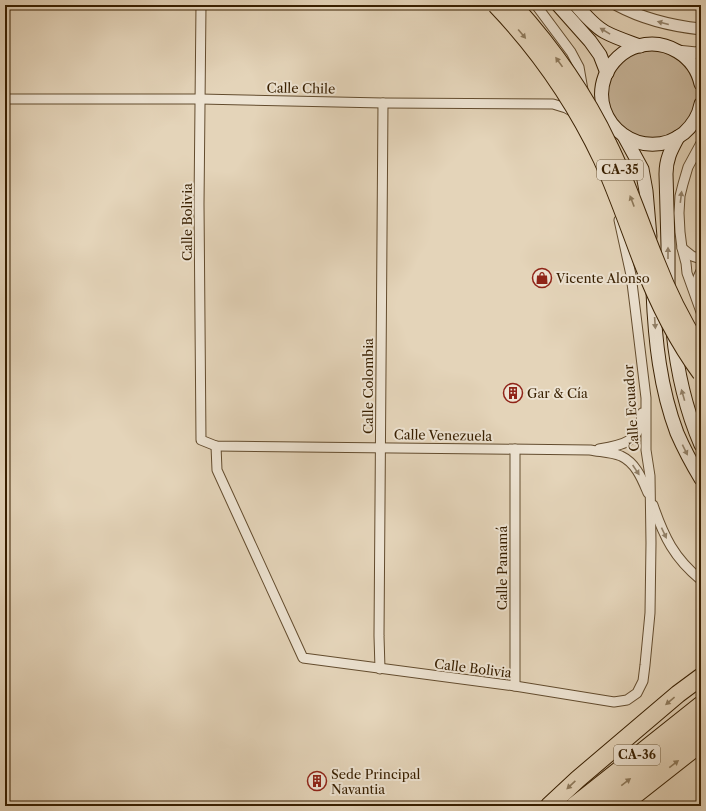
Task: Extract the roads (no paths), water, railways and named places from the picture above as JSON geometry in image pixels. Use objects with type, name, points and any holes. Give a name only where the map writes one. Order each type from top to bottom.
[{"type":"highway","name":"CA-35","points":[[496,5],[537,52],[562,87],[584,123],[614,188],[657,297],[675,332],[701,373]]},
{"type":"highway","name":"CA-35","points":[[513,5],[558,59],[578,89],[598,125],[625,183],[656,263],[673,301],[701,351]]},
{"type":"highway","points":[[549,806],[648,719],[701,677]]},
{"type":"highway","name":"CA-36","points":[[574,806],[701,704]]},
{"type":"highway","name":"CA-36","points":[[595,806],[701,723]]},
{"type":"highway","points":[[621,806],[701,743]]},
{"type":"main road","points":[[558,5],[590,41],[600,55],[607,73]]},
{"type":"main road","points":[[576,5],[592,23],[605,32],[640,46]]},
{"type":"main road","points":[[701,84],[698,75],[686,57],[665,46],[653,44],[630,49],[620,56],[612,64],[607,73],[602,91],[604,110],[617,130],[624,136],[634,141],[651,144],[668,142],[678,137],[699,115],[701,104]]},
{"type":"main road","points":[[624,136],[642,169],[648,204],[655,326],[660,373],[668,406],[678,434],[701,479]]},
{"type":"main road","points":[[678,137],[666,163],[668,292],[679,379],[692,425],[701,445]]},
{"type":"street","name":"Calle Bolivia","points":[[201,5],[199,204],[201,440]]},
{"type":"street","name":"Calle Ecuador","points":[[536,5],[571,52],[579,67],[589,126],[622,231],[632,275],[646,398],[646,450],[650,476],[651,543],[650,614],[643,681],[637,693]]},
{"type":"street","points":[[617,5],[630,12],[658,22],[701,29]]},
{"type":"street","points":[[677,51],[696,53],[701,51]]},
{"type":"street","points":[[553,104],[575,94],[581,80]]},
{"type":"street","name":"Calle Chile","points":[[5,98],[553,104],[566,108],[580,115],[589,126]]},
{"type":"street","name":"Calle Colombia","points":[[380,669],[379,628],[383,103]]},
{"type":"street","points":[[701,143],[688,167],[680,196],[680,232],[682,248],[686,268],[701,312]]},
{"type":"street","points":[[688,167],[696,158],[701,156]]},
{"type":"street","points":[[682,248],[692,256],[700,259]]},
{"type":"street","points":[[686,268],[694,261],[700,259]]},
{"type":"street","points":[[695,296],[695,286],[697,278],[701,272]]},
{"type":"street","points":[[590,450],[628,442],[637,433],[641,421],[642,364]]},
{"type":"street","name":"Calle Venezuela","points":[[201,440],[216,446],[590,450]]},
{"type":"street","name":"Calle Bolivia","points":[[216,446],[217,470],[303,658],[515,686],[614,702],[627,700],[637,693]]},
{"type":"street","name":"Calle Panamá","points":[[515,449],[515,686]]},
{"type":"street","points":[[590,450],[621,456],[635,467],[642,478],[670,545],[679,559],[701,580]]},
{"type":"place","name":"Vicente Alonso","points":[[542,278]]},
{"type":"place","name":"Gar & Cía","points":[[513,393]]},
{"type":"place","name":"Sede Principal Navantia","points":[[317,781]]}]
